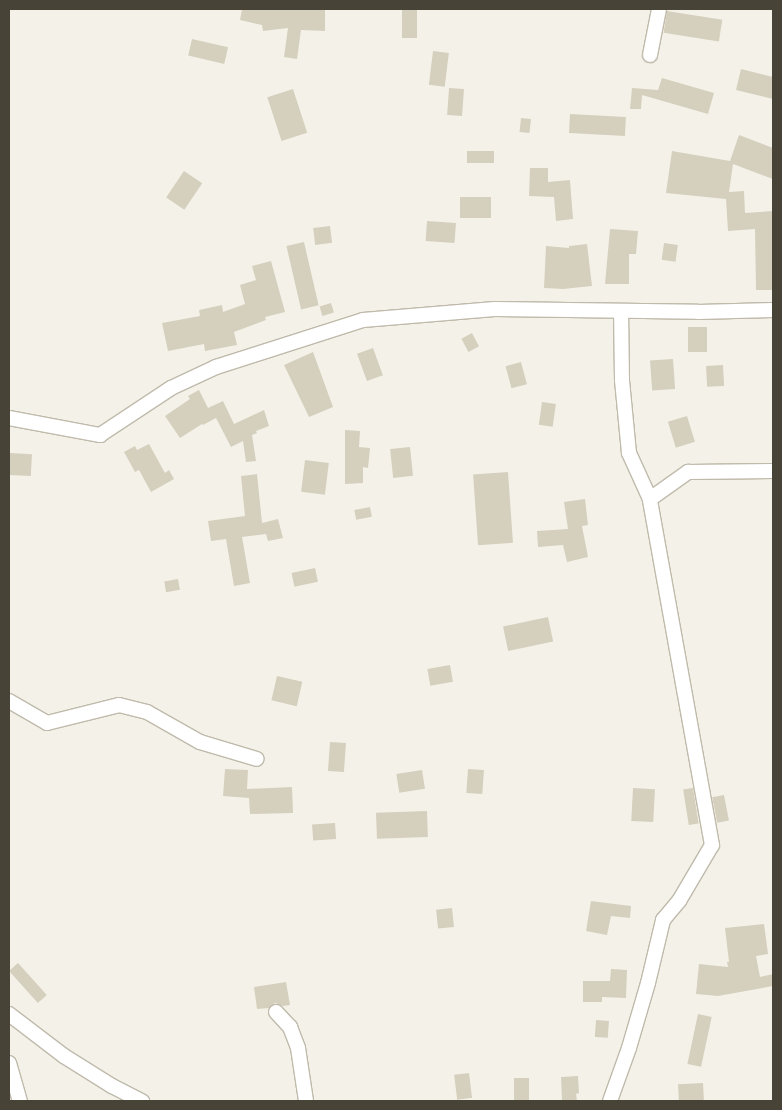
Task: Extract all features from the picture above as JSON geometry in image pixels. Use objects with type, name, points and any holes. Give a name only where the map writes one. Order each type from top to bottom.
[{"type":"street","points":[[650,55],[659,9]]},
{"type":"street","points":[[9,418],[100,435],[171,388],[216,367],[363,320],[495,308],[621,311],[773,310]]},
{"type":"street","points":[[610,1101],[629,1048],[648,983],[663,920],[679,901],[712,845],[650,499],[629,453],[622,380],[621,311]]},
{"type":"street","points":[[650,499],[688,472],[773,471]]},
{"type":"street","points":[[9,701],[47,723],[119,705],[147,712],[200,742],[257,759]]},
{"type":"street","points":[[276,1012],[290,1027],[298,1048],[306,1101]]},
{"type":"street","points":[[9,1014],[64,1056],[112,1086],[142,1101]]},
{"type":"street","points":[[9,1063],[20,1101]]},
{"type":"building","points":[[242,9],[325,9],[325,31],[301,30],[297,59],[284,57],[288,28],[263,31],[262,25],[240,20]]},
{"type":"building","points":[[402,9],[417,9],[417,38],[402,38]]},
{"type":"building","points":[[667,11],[722,20],[719,41],[664,33]]},
{"type":"building","points":[[192,39],[228,47],[224,64],[188,56]]},
{"type":"building","points":[[433,51],[449,53],[445,87],[429,85]]},
{"type":"building","points":[[741,69],[773,77],[773,99],[736,90]]},
{"type":"building","points":[[662,78],[714,93],[708,114],[642,95],[641,109],[630,109],[632,88],[658,90]]},
{"type":"building","points":[[449,88],[464,89],[462,116],[447,115]]},
{"type":"building","points":[[293,89],[307,133],[282,141],[267,97]]},
{"type":"building","points":[[570,114],[626,117],[625,136],[569,133]]},
{"type":"building","points":[[521,118],[531,119],[529,133],[520,132]]},
{"type":"building","points":[[739,135],[773,148],[773,179],[733,164],[729,192],[744,191],[745,213],[773,211],[773,290],[756,290],[755,229],[728,231],[726,199],[666,193],[672,151],[730,161]]},
{"type":"building","points":[[467,151],[494,151],[494,163],[467,163]]},
{"type":"building","points":[[530,168],[548,168],[548,182],[570,180],[573,219],[556,221],[554,197],[529,196]]},
{"type":"building","points":[[184,171],[202,183],[184,210],[166,198]]},
{"type":"building","points":[[460,197],[491,197],[491,218],[460,218]]},
{"type":"building","points":[[427,221],[456,223],[455,243],[426,241]]},
{"type":"building","points":[[330,226],[332,243],[315,245],[313,228]]},
{"type":"building","points":[[610,229],[638,231],[636,254],[629,254],[629,284],[605,284]]},
{"type":"building","points":[[304,242],[319,305],[301,309],[286,246]]},
{"type":"building","points":[[664,243],[678,245],[675,262],[662,260]]},
{"type":"building","points":[[587,244],[592,286],[563,289],[544,288],[546,246],[569,248],[569,246]]},
{"type":"building","points":[[271,261],[285,312],[265,317],[266,320],[234,332],[237,345],[205,351],[204,344],[168,351],[162,323],[200,316],[199,310],[222,305],[223,312],[245,304],[240,285],[256,280],[252,266]]},
{"type":"building","points":[[331,303],[334,313],[322,316],[320,307]]},
{"type":"building","points":[[688,327],[707,327],[707,352],[688,352]]},
{"type":"building","points":[[472,333],[479,346],[468,352],[461,339]]},
{"type":"building","points":[[373,348],[383,375],[367,381],[357,354]]},
{"type":"building","points":[[313,352],[333,407],[309,417],[284,365]]},
{"type":"building","points":[[673,359],[675,389],[652,391],[650,361]]},
{"type":"building","points":[[521,362],[527,384],[511,388],[506,366]]},
{"type":"building","points":[[723,365],[724,386],[707,387],[706,366]]},
{"type":"building","points":[[199,390],[208,408],[223,401],[234,424],[264,410],[269,426],[256,431],[257,433],[252,435],[256,461],[246,462],[243,441],[231,447],[216,418],[202,424],[180,438],[165,416],[190,399],[188,396]]},
{"type":"building","points":[[542,402],[556,404],[553,427],[539,425]]},
{"type":"building","points":[[687,416],[695,442],[676,448],[668,422]]},
{"type":"building","points":[[345,430],[360,431],[359,447],[370,448],[368,468],[363,467],[363,483],[345,484]]},
{"type":"building","points":[[149,444],[165,473],[169,470],[174,479],[151,492],[139,470],[135,472],[124,452],[135,446],[137,450]]},
{"type":"building","points":[[410,447],[413,476],[393,478],[390,449]]},
{"type":"building","points":[[10,453],[32,454],[31,476],[9,475]]},
{"type":"building","points":[[305,460],[329,463],[325,495],[301,492]]},
{"type":"building","points":[[508,472],[513,543],[478,545],[473,474]]},
{"type":"building","points":[[257,474],[262,523],[278,519],[283,538],[268,541],[266,534],[242,537],[250,583],[234,586],[226,539],[211,541],[208,521],[245,516],[241,476]]},
{"type":"building","points":[[585,499],[588,525],[582,526],[588,557],[567,562],[563,545],[538,547],[537,531],[568,529],[564,502]]},
{"type":"building","points":[[370,507],[372,517],[356,520],[354,510]]},
{"type":"building","points":[[315,568],[318,582],[294,587],[292,573]]},
{"type":"building","points":[[178,579],[180,590],[166,592],[164,581]]},
{"type":"building","points":[[548,617],[553,641],[508,651],[503,627]]},
{"type":"building","points":[[450,665],[453,682],[430,686],[427,669]]},
{"type":"building","points":[[277,676],[302,682],[297,706],[271,700]]},
{"type":"building","points":[[330,742],[346,743],[344,772],[328,771]]},
{"type":"building","points":[[225,769],[248,770],[247,789],[292,787],[293,813],[250,814],[249,798],[223,796]]},
{"type":"building","points":[[468,769],[484,770],[482,794],[466,793]]},
{"type":"building","points":[[422,770],[425,789],[399,793],[396,774]]},
{"type":"building","points":[[633,788],[655,789],[653,822],[631,821]]},
{"type":"building","points":[[693,788],[699,824],[689,825],[683,790]]},
{"type":"building","points":[[724,795],[729,821],[717,823],[712,797]]},
{"type":"building","points":[[427,811],[428,837],[377,839],[376,813]]},
{"type":"building","points":[[335,823],[336,839],[313,841],[312,825]]},
{"type":"building","points":[[591,901],[631,906],[630,918],[611,916],[607,935],[586,931]]},
{"type":"building","points":[[452,908],[454,927],[438,929],[436,910]]},
{"type":"building","points":[[764,924],[768,954],[756,956],[760,977],[773,974],[773,986],[718,996],[696,994],[699,964],[728,967],[725,928]]},
{"type":"building","points":[[18,963],[47,995],[38,1003],[9,971]]},
{"type":"building","points":[[611,969],[627,970],[626,998],[602,997],[602,1002],[583,1002],[583,981],[610,981]]},
{"type":"building","points":[[286,982],[290,1005],[283,1006],[275,1003],[269,1008],[257,1009],[254,987]]},
{"type":"building","points":[[698,1014],[712,1017],[701,1067],[687,1064]]},
{"type":"building","points":[[596,1020],[609,1021],[608,1038],[595,1037]]},
{"type":"building","points":[[469,1073],[472,1098],[457,1100],[454,1075]]},
{"type":"building","points":[[578,1076],[579,1093],[576,1094],[577,1101],[562,1101],[561,1077]]},
{"type":"building","points":[[514,1078],[529,1078],[529,1101],[514,1101]]},
{"type":"building","points":[[703,1083],[704,1101],[679,1101],[678,1084]]}]
